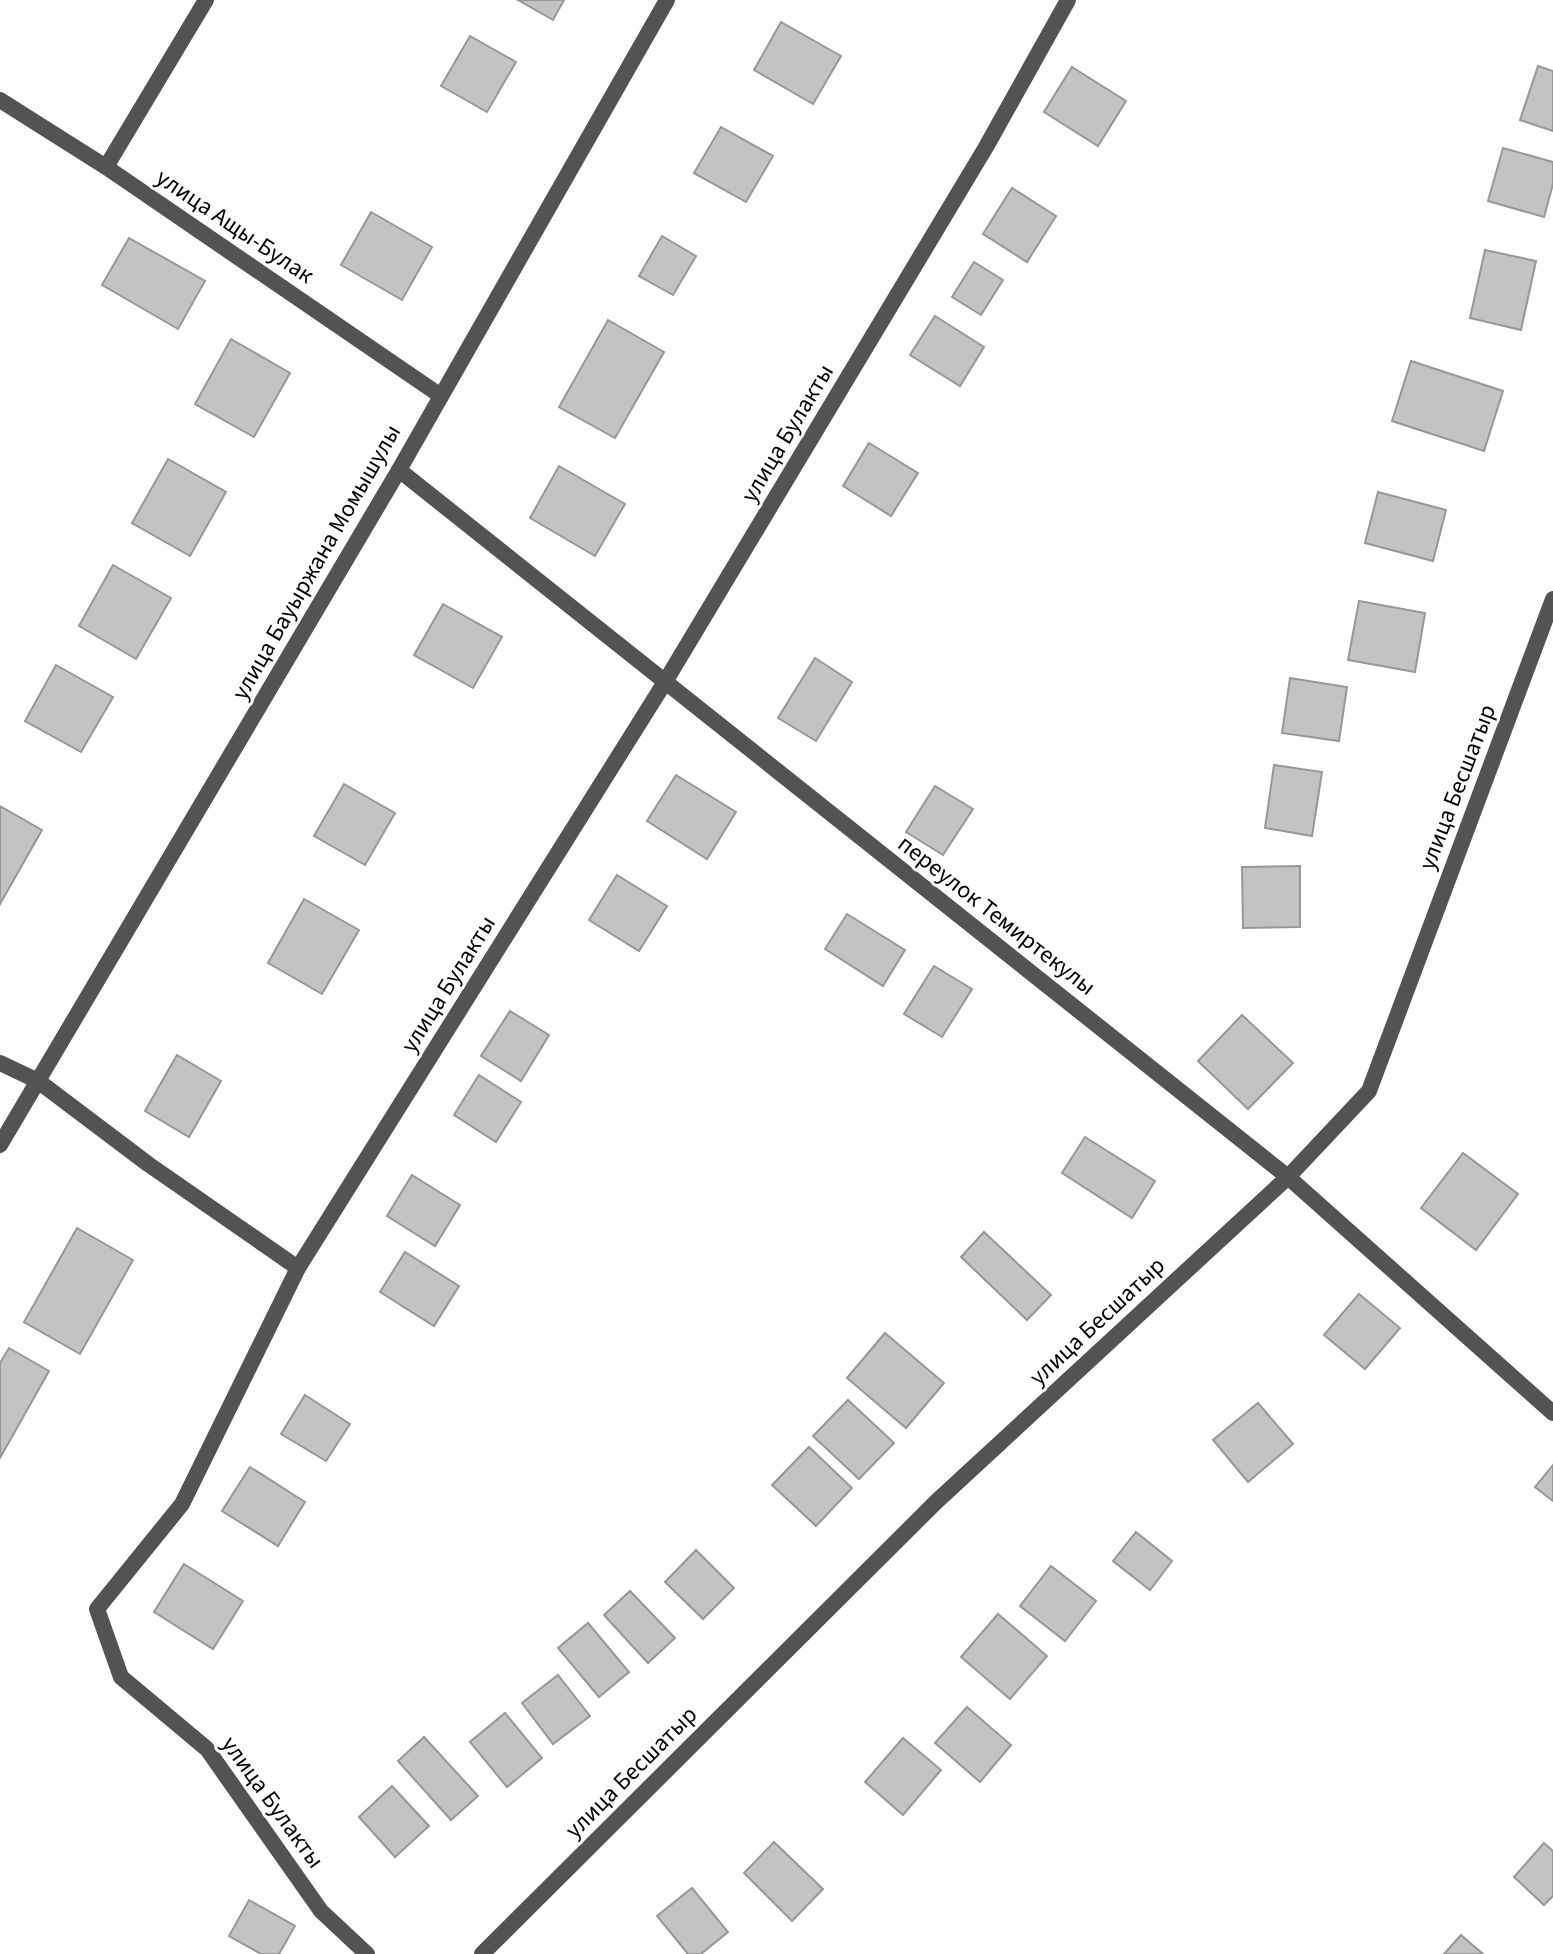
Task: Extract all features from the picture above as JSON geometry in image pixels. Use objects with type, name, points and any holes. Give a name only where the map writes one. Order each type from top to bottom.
[{"type":"street","points":[[106,167],[206,0]]},
{"type":"street","name":"улица Бауыржана Момышулы","points":[[0,1145],[399,470],[667,0]]},
{"type":"street","name":"улица Булакты","points":[[367,1954],[321,1911],[207,1749],[121,1677],[97,1609],[182,1504],[298,1268],[665,682],[986,147],[1068,0]]},
{"type":"street","name":"улица Ащы-Булак","points":[[0,100],[106,167],[441,396]]},
{"type":"street","name":"переулок Темиртекулы","points":[[399,470],[1288,1177],[1553,1413]]},
{"type":"street","name":"улица Бесшатыр","points":[[482,1954],[936,1502],[1288,1177],[1369,1091],[1553,599]]},
{"type":"street","points":[[0,1063],[38,1081],[148,1164],[298,1268]]},
{"type":"building","points":[[518,0],[564,0],[553,20]]},
{"type":"building","points":[[781,22],[841,56],[813,104],[754,70]]},
{"type":"building","points":[[470,36],[516,62],[487,112],[441,86]]},
{"type":"building","points":[[1538,66],[1553,71],[1553,131],[1520,120]]},
{"type":"building","points":[[1072,67],[1126,101],[1098,146],[1044,112]]},
{"type":"building","points":[[721,127],[773,156],[746,202],[694,173]]},
{"type":"building","points":[[1503,148],[1553,162],[1553,184],[1544,217],[1488,201]]},
{"type":"building","points":[[1012,188],[1056,216],[1027,262],[983,234]]},
{"type":"building","points":[[371,212],[432,247],[402,300],[341,265]]},
{"type":"building","points":[[662,236],[696,256],[673,295],[639,276]]},
{"type":"building","points":[[129,238],[205,281],[178,329],[102,285]]},
{"type":"building","points":[[1485,250],[1536,261],[1521,330],[1470,318]]},
{"type":"building","points":[[974,262],[1003,280],[981,315],[952,297]]},
{"type":"building","points":[[935,316],[984,347],[960,386],[910,355]]},
{"type":"building","points":[[608,320],[664,352],[615,438],[559,407]]},
{"type":"building","points":[[231,339],[290,373],[254,437],[195,404]]},
{"type":"building","points":[[1411,361],[1503,391],[1484,451],[1392,421]]},
{"type":"building","points":[[869,443],[918,473],[891,516],[843,486]]},
{"type":"building","points":[[168,459],[226,492],[190,556],[132,523]]},
{"type":"building","points":[[559,466],[625,504],[595,556],[530,518]]},
{"type":"building","points":[[1378,492],[1446,510],[1433,561],[1365,543]]},
{"type":"building","points":[[113,565],[171,598],[136,659],[79,626]]},
{"type":"building","points":[[1359,601],[1425,613],[1415,672],[1348,660]]},
{"type":"building","points":[[443,604],[502,637],[473,688],[414,655]]},
{"type":"building","points":[[815,658],[852,682],[816,741],[778,718]]},
{"type":"building","points":[[56,665],[113,697],[81,752],[25,721]]},
{"type":"building","points":[[1290,678],[1347,687],[1339,741],[1282,733]]},
{"type":"building","points":[[1274,765],[1322,772],[1312,836],[1265,828]]},
{"type":"building","points":[[676,775],[736,812],[707,859],[647,821]]},
{"type":"building","points":[[344,784],[395,813],[365,865],[314,836]]},
{"type":"building","points":[[935,786],[973,809],[943,855],[906,832]]},
{"type":"building","points":[[0,806],[42,830],[0,904]]},
{"type":"building","points":[[1300,866],[1300,927],[1243,928],[1242,867]]},
{"type":"building","points":[[617,875],[667,906],[639,951],[589,920]]},
{"type":"building","points":[[304,899],[359,930],[322,994],[268,963]]},
{"type":"building","points":[[847,914],[905,950],[883,986],[825,949]]},
{"type":"building","points":[[934,966],[972,989],[942,1037],[904,1014]]},
{"type":"building","points":[[510,1011],[549,1035],[521,1081],[481,1056]]},
{"type":"building","points":[[1242,1015],[1293,1063],[1248,1109],[1198,1061]]},
{"type":"building","points":[[177,1055],[221,1081],[189,1137],[145,1111]]},
{"type":"building","points":[[479,1075],[521,1102],[496,1142],[454,1115]]},
{"type":"building","points":[[1085,1137],[1155,1181],[1132,1218],[1062,1173]]},
{"type":"building","points":[[1463,1153],[1518,1194],[1476,1250],[1421,1208]]},
{"type":"building","points":[[412,1175],[460,1205],[435,1246],[387,1216]]},
{"type":"building","points":[[77,1228],[133,1260],[80,1354],[24,1322]]},
{"type":"building","points":[[984,1232],[1051,1295],[1027,1320],[961,1257]]},
{"type":"building","points":[[405,1252],[459,1286],[434,1326],[380,1292]]},
{"type":"building","points":[[1359,1294],[1400,1328],[1365,1369],[1324,1335]]},
{"type":"building","points":[[885,1333],[944,1383],[906,1428],[847,1378]]},
{"type":"building","points":[[9,1348],[49,1371],[0,1458],[0,1363]]},
{"type":"building","points":[[305,1395],[350,1424],[326,1461],[281,1434]]},
{"type":"building","points":[[848,1400],[894,1443],[859,1479],[813,1436]]},
{"type":"building","points":[[1258,1403],[1293,1444],[1248,1482],[1213,1440]]},
{"type":"building","points":[[809,1447],[852,1488],[816,1526],[772,1485]]},
{"type":"building","points":[[1553,1465],[1553,1501],[1535,1487]]},
{"type":"building","points":[[250,1467],[305,1502],[278,1546],[222,1511]]},
{"type":"building","points":[[1136,1532],[1172,1561],[1150,1590],[1113,1561]]},
{"type":"building","points":[[696,1550],[734,1588],[703,1619],[665,1582]]},
{"type":"building","points":[[184,1564],[243,1601],[213,1649],[154,1612]]},
{"type":"building","points":[[1051,1566],[1096,1601],[1065,1641],[1020,1606]]},
{"type":"building","points":[[630,1591],[675,1638],[648,1663],[604,1615]]},
{"type":"building","points":[[998,1614],[1047,1656],[1010,1699],[961,1657]]},
{"type":"building","points":[[588,1623],[629,1672],[599,1697],[558,1648]]},
{"type":"building","points":[[558,1675],[590,1716],[553,1744],[522,1703]]},
{"type":"building","points":[[967,1707],[1011,1745],[980,1782],[935,1743]]},
{"type":"building","points":[[505,1713],[542,1758],[507,1787],[470,1742]]},
{"type":"building","points":[[424,1737],[478,1796],[451,1820],[398,1761]]},
{"type":"building","points":[[903,1738],[941,1770],[903,1815],[865,1782]]},
{"type":"building","points":[[392,1786],[429,1826],[395,1857],[359,1817]]},
{"type":"building","points":[[774,1842],[823,1889],[792,1921],[744,1873]]},
{"type":"building","points":[[1544,1843],[1553,1851],[1553,1896],[1544,1905],[1514,1877]]},
{"type":"building","points":[[692,1888],[728,1932],[701,1954],[688,1954],[657,1916]]},
{"type":"building","points":[[249,1900],[295,1926],[279,1954],[261,1954],[229,1936]]},
{"type":"building","points":[[1461,1935],[1483,1954],[1444,1954]]}]
